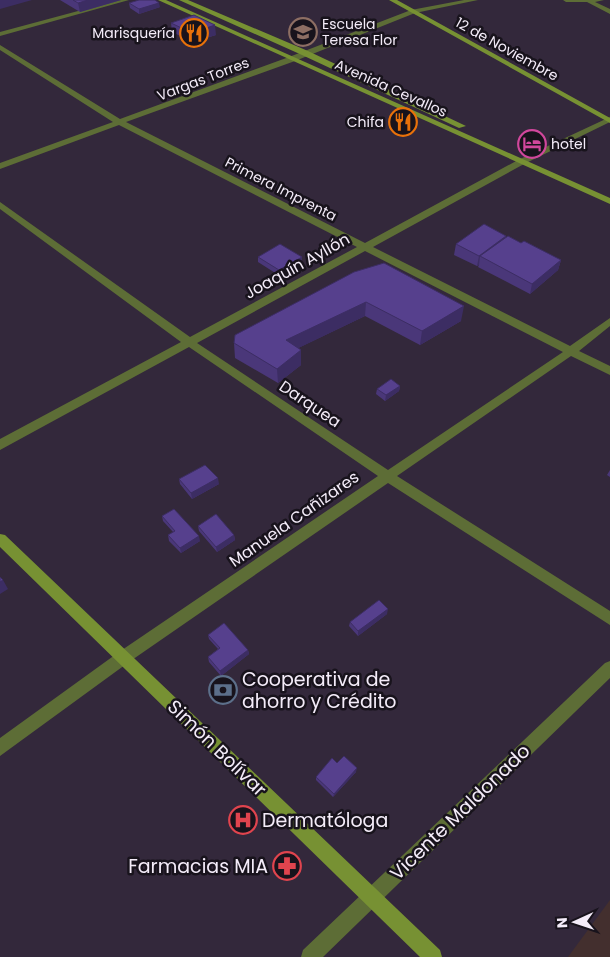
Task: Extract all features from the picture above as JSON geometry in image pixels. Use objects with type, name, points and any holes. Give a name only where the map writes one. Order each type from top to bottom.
[{"type":"main road","name":"Avenida Cevallos","points":[[161,0],[525,160],[610,193]]},
{"type":"main road","name":"Avenida Cevallos","points":[[182,0],[305,53],[610,201]]},
{"type":"main road","name":"12 de Noviembre","points":[[392,0],[610,120]]},
{"type":"main road","name":"Simón Bolívar","points":[[0,539],[433,957]]},
{"type":"street","points":[[0,34],[126,0]]},
{"type":"street","name":"Vargas Torres","points":[[0,166],[292,59],[413,11],[475,0]]},
{"type":"street","points":[[566,0],[602,0]]},
{"type":"street","points":[[586,0],[610,12]]},
{"type":"street","name":"Primera Imprenta","points":[[0,47],[121,123],[610,371]]},
{"type":"street","name":"Joaquín Ayllón","points":[[0,445],[525,160],[610,120]]},
{"type":"street","name":"Darquea","points":[[0,205],[189,342],[387,476],[610,619]]},
{"type":"street","name":"Manuela Cañizares","points":[[0,748],[124,657],[571,351],[610,321]]},
{"type":"street","name":"Vicente Maldonado","points":[[310,957],[610,668]]},
{"type":"shaded area","points":[[610,900],[610,957],[568,957]]},
{"type":"building","points":[[73,0],[88,0],[78,3]]},
{"type":"building","points":[[139,0],[155,0],[159,3],[139,9],[129,3]]},
{"type":"building","points":[[194,15],[215,25],[192,33],[171,23]]},
{"type":"building","points":[[484,224],[506,236],[479,256],[456,244]]},
{"type":"building","points":[[508,236],[521,243],[524,241],[561,260],[532,284],[480,256]]},
{"type":"building","points":[[280,244],[302,257],[279,270],[258,257]]},
{"type":"building","points":[[384,263],[464,306],[422,331],[366,302],[286,340],[301,350],[277,369],[234,343],[235,335],[354,272]]},
{"type":"building","points":[[391,379],[400,386],[386,395],[377,389]]},
{"type":"building","points":[[205,465],[218,478],[191,493],[179,479]]},
{"type":"building","points":[[174,509],[199,536],[180,548],[168,535],[175,531],[162,516]]},
{"type":"building","points":[[216,514],[234,535],[216,547],[198,526]]},
{"type":"building","points":[[379,600],[388,609],[358,631],[350,622]]},
{"type":"building","points":[[224,623],[248,650],[220,671],[208,657],[220,648],[208,635]]},
{"type":"building","points":[[344,756],[357,768],[334,794],[316,777],[332,758],[337,763]]},
{"type":"place","name":"Escuela Teresa Flor","points":[[303,32]]},
{"type":"place","name":"Marisquería","points":[[194,33]]},
{"type":"place","name":"Chifa","points":[[403,122]]},
{"type":"place","name":"hotel","points":[[532,144]]},
{"type":"place","name":"Cooperativa de ahorro y Crédito","points":[[223,690]]},
{"type":"place","name":"Dermatóloga","points":[[243,820]]},
{"type":"place","name":"Farmacias MIA","points":[[287,866]]}]
